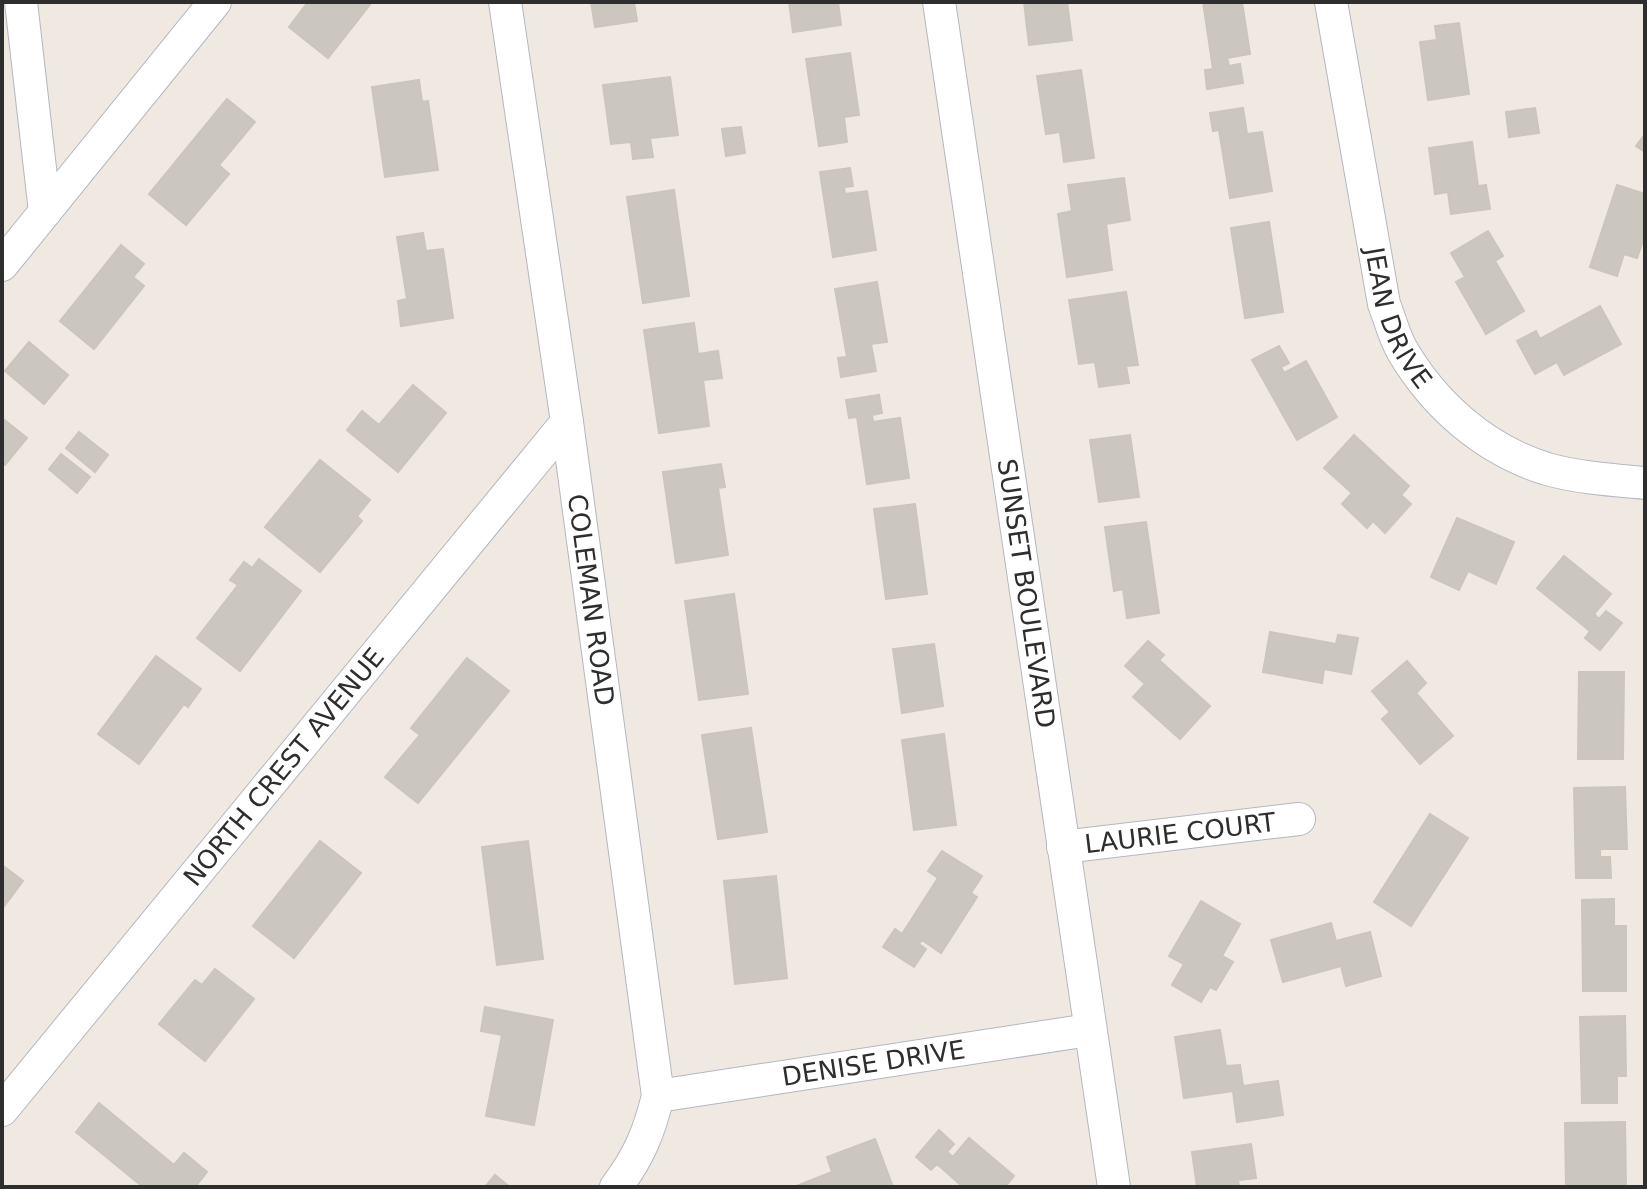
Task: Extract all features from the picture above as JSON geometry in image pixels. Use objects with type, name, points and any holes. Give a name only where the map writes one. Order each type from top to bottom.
[{"type":"street","points":[[21,2],[45,212]]},
{"type":"street","points":[[2,265],[215,2]]},
{"type":"street","name":"COLEMAN ROAD","points":[[505,2],[567,422],[658,1096],[650,1128],[635,1163],[616,1187]]},
{"type":"street","name":"SUNSET BOULEVARD","points":[[939,2],[1114,1187]]},
{"type":"street","name":"JEAN DRIVE","points":[[1331,2],[1384,304],[1401,347],[1426,386],[1461,423],[1499,449],[1546,468],[1581,476],[1645,483]]},
{"type":"street","name":"NORTH CREST AVENUE","points":[[2,1110],[567,422]]},
{"type":"street","name":"LAURIE COURT","points":[[1063,847],[1299,819]]},
{"type":"street","name":"DENISE DRIVE","points":[[658,1096],[1089,1030]]},
{"type":"building","points":[[308,2],[372,2],[328,58],[289,27]]},
{"type":"building","points":[[591,2],[634,2],[637,21],[595,27]]},
{"type":"building","points":[[789,2],[838,2],[841,25],[793,32]]},
{"type":"building","points":[[1024,2],[1067,2],[1072,40],[1029,45]]},
{"type":"building","points":[[1203,2],[1242,2],[1250,54],[1227,58],[1229,66],[1240,64],[1243,83],[1207,89],[1205,70],[1213,69]]},
{"type":"building","points":[[1459,23],[1469,94],[1428,100],[1420,42],[1437,40],[1435,26]]},
{"type":"building","points":[[850,53],[859,115],[844,117],[847,142],[819,146],[806,59]]},
{"type":"building","points":[[1081,70],[1094,158],[1064,162],[1060,132],[1046,134],[1037,76]]},
{"type":"building","points":[[670,77],[678,135],[650,138],[653,157],[633,159],[631,142],[611,144],[603,85]]},
{"type":"building","points":[[419,80],[422,102],[428,101],[438,170],[385,177],[372,87]]},
{"type":"building","points":[[227,99],[255,122],[219,165],[229,174],[186,225],[149,194]]},
{"type":"building","points":[[1243,108],[1247,134],[1262,132],[1272,191],[1230,198],[1219,130],[1213,131],[1210,113]]},
{"type":"building","points":[[1535,108],[1539,133],[1509,137],[1506,112]]},
{"type":"building","points":[[741,127],[745,153],[726,156],[722,129]]},
{"type":"building","points":[[1645,134],[1645,152],[1636,146]]},
{"type":"building","points":[[1472,142],[1478,186],[1486,185],[1490,209],[1451,214],[1448,192],[1435,194],[1429,148]]},
{"type":"building","points":[[850,168],[853,186],[844,187],[845,194],[867,191],[876,250],[833,257],[820,172]]},
{"type":"building","points":[[1124,178],[1130,220],[1106,224],[1112,270],[1067,277],[1058,214],[1072,211],[1068,185]]},
{"type":"building","points":[[1617,185],[1645,194],[1645,235],[1637,258],[1624,254],[1617,276],[1590,267]]},
{"type":"building","points":[[674,190],[689,296],[643,303],[627,197]]},
{"type":"building","points":[[1269,222],[1283,312],[1245,318],[1231,228]]},
{"type":"building","points":[[1488,231],[1503,256],[1495,261],[1524,311],[1486,334],[1456,282],[1465,277],[1451,253]]},
{"type":"building","points":[[423,233],[426,251],[443,249],[453,318],[401,326],[398,301],[407,299],[397,237]]},
{"type":"building","points":[[121,245],[144,264],[133,277],[144,286],[94,349],[60,321]]},
{"type":"building","points":[[877,282],[887,342],[871,344],[876,371],[841,377],[838,358],[847,357],[835,289]]},
{"type":"building","points":[[1126,292],[1138,365],[1126,366],[1129,383],[1099,387],[1095,362],[1079,364],[1069,300]]},
{"type":"building","points":[[1600,306],[1621,344],[1564,375],[1557,362],[1535,374],[1517,341],[1536,331],[1540,339]]},
{"type":"building","points":[[694,323],[698,354],[718,351],[722,378],[703,380],[709,426],[659,433],[644,330]]},
{"type":"building","points":[[29,342],[68,375],[44,404],[5,371]]},
{"type":"building","points":[[1279,346],[1289,363],[1281,367],[1284,373],[1306,361],[1337,417],[1297,440],[1252,360]]},
{"type":"building","points":[[413,385],[446,413],[398,472],[347,430],[362,411],[379,425]]},
{"type":"building","points":[[879,395],[882,413],[872,415],[873,422],[900,418],[909,478],[867,484],[857,417],[849,418],[846,400]]},
{"type":"building","points":[[2,418],[27,438],[5,465],[2,463]]},
{"type":"building","points":[[79,432],[108,455],[95,472],[66,448]]},
{"type":"building","points":[[1130,435],[1139,497],[1099,502],[1090,440]]},
{"type":"building","points":[[1354,435],[1409,486],[1401,495],[1411,504],[1385,533],[1373,521],[1367,528],[1342,504],[1352,493],[1324,468]]},
{"type":"building","points":[[61,454],[90,477],[77,493],[49,469]]},
{"type":"building","points":[[320,460],[370,500],[357,516],[362,521],[320,572],[265,527]]},
{"type":"building","points":[[721,464],[725,487],[718,488],[728,555],[676,563],[663,472]]},
{"type":"building","points":[[915,504],[927,594],[886,599],[874,509]]},
{"type":"building","points":[[1457,518],[1514,542],[1496,584],[1468,571],[1459,590],[1431,577]]},
{"type":"building","points":[[1146,522],[1159,613],[1127,618],[1123,589],[1114,591],[1105,527]]},
{"type":"building","points":[[1564,556],[1611,594],[1594,614],[1599,619],[1606,611],[1622,623],[1600,650],[1585,638],[1590,631],[1537,588]]},
{"type":"building","points":[[259,559],[301,591],[240,671],[197,638],[238,585],[230,580],[244,562],[252,568]]},
{"type":"building","points":[[734,594],[748,694],[699,700],[685,601]]},
{"type":"building","points":[[1270,632],[1336,644],[1338,635],[1358,638],[1351,674],[1324,669],[1322,683],[1263,672]]},
{"type":"building","points":[[1148,641],[1164,655],[1159,660],[1210,706],[1180,739],[1133,697],[1145,684],[1125,666]]},
{"type":"building","points":[[934,644],[943,706],[902,713],[893,649]]},
{"type":"building","points":[[156,656],[201,689],[188,707],[184,704],[139,764],[98,734]]},
{"type":"building","points":[[467,658],[509,691],[418,803],[385,777],[420,735],[411,728]]},
{"type":"building","points":[[1407,661],[1426,683],[1416,693],[1453,736],[1420,764],[1382,719],[1390,712],[1372,691]]},
{"type":"building","points":[[1579,672],[1624,672],[1623,759],[1578,759]]},
{"type":"building","points":[[751,728],[767,832],[718,839],[702,735]]},
{"type":"building","points":[[944,734],[956,825],[914,830],[902,740]]},
{"type":"building","points":[[1625,787],[1627,849],[1600,849],[1600,857],[1610,857],[1611,878],[1576,878],[1574,788]]},
{"type":"building","points":[[1430,814],[1468,838],[1411,926],[1374,902]]},
{"type":"building","points":[[320,841],[361,873],[294,958],[253,926]]},
{"type":"building","points":[[528,841],[543,959],[497,965],[482,847]]},
{"type":"building","points":[[942,851],[982,876],[971,893],[977,897],[941,953],[922,940],[919,944],[926,949],[914,967],[883,947],[895,929],[902,934],[938,878],[928,871]]},
{"type":"building","points":[[2,865],[23,881],[2,909]]},
{"type":"building","points":[[776,876],[787,978],[735,984],[724,881]]},
{"type":"building","points":[[1614,899],[1614,926],[1626,926],[1626,991],[1583,991],[1582,900]]},
{"type":"building","points":[[1201,901],[1240,924],[1222,956],[1233,962],[1216,990],[1210,987],[1201,1002],[1172,985],[1184,964],[1169,956]]},
{"type":"building","points":[[1331,923],[1336,941],[1370,932],[1381,976],[1346,986],[1341,966],[1283,982],[1271,940]]},
{"type":"building","points":[[215,969],[254,999],[205,1061],[159,1024],[195,980],[202,985]]},
{"type":"building","points":[[485,1007],[553,1020],[534,1125],[486,1116],[502,1035],[481,1031]]},
{"type":"building","points":[[1625,1016],[1626,1076],[1617,1076],[1617,1103],[1582,1103],[1580,1017]]},
{"type":"building","points":[[1220,1030],[1226,1066],[1240,1065],[1243,1086],[1278,1081],[1283,1115],[1237,1122],[1233,1091],[1184,1098],[1175,1037]]},
{"type":"building","points":[[99,1103],[174,1165],[184,1153],[207,1172],[195,1187],[143,1187],[76,1132]]},
{"type":"building","points":[[1625,1122],[1626,1187],[1566,1187],[1565,1123]]},
{"type":"building","points":[[939,1130],[954,1144],[947,1152],[953,1157],[969,1138],[1014,1176],[1005,1187],[963,1187],[937,1164],[931,1170],[916,1157]]},
{"type":"building","points":[[875,1139],[893,1187],[794,1187],[832,1172],[827,1157]]},
{"type":"building","points":[[1251,1144],[1256,1178],[1238,1180],[1239,1187],[1197,1187],[1192,1152]]},
{"type":"building","points":[[495,1175],[510,1187],[485,1187]]}]
